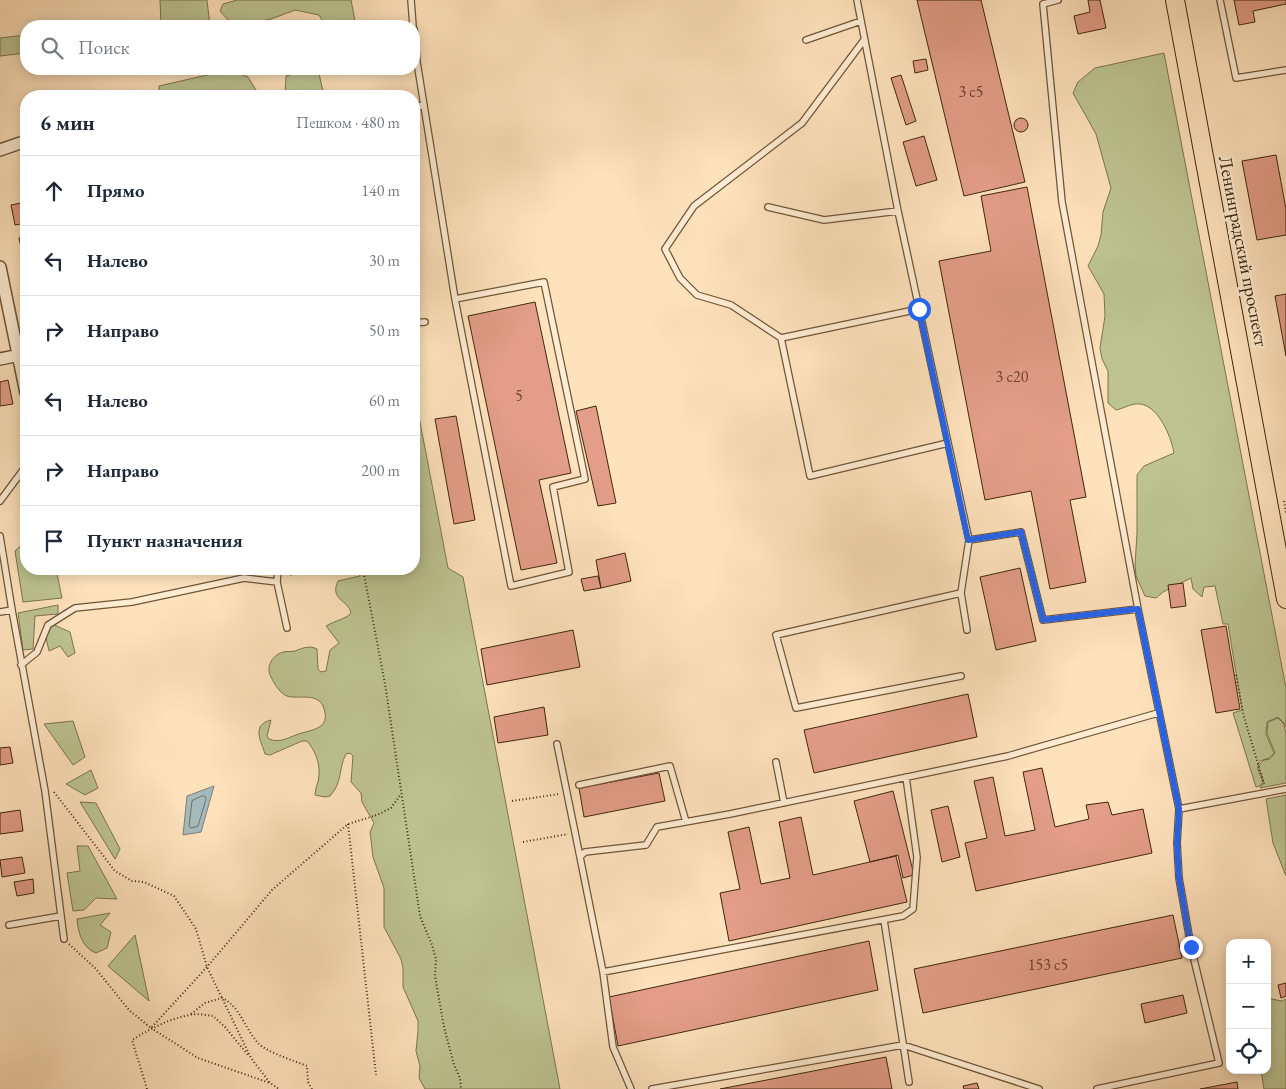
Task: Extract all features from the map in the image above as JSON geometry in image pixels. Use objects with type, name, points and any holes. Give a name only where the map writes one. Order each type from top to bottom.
[{"type":"main road","name":"Ленинградский проспект","points":[[1175,0],[1286,599]]},
{"type":"street","points":[[0,150],[20,143]]},
{"type":"street","points":[[0,267],[4,302],[20,347]]},
{"type":"street","points":[[0,359],[20,356]]},
{"type":"lane","points":[[410,0],[413,20]]},
{"type":"lane","points":[[857,0],[898,211],[968,540],[961,593],[967,630]]},
{"type":"lane","points":[[1058,0],[1043,4],[1062,202],[1158,714],[1179,809],[1177,844],[1179,878],[1191,947],[1219,1063],[1097,1089]]},
{"type":"lane","points":[[1220,0],[1236,78],[1286,70]]},
{"type":"lane","points":[[806,40],[860,21]]},
{"type":"lane","points":[[864,40],[802,122],[694,206],[665,249],[680,278],[697,295],[731,305],[780,338],[810,476],[948,443]]},
{"type":"lane","points":[[420,74],[455,299],[511,586],[569,572],[553,487],[585,479],[544,282],[455,299]]},
{"type":"lane","points":[[420,106],[424,105]]},
{"type":"lane","points":[[768,207],[824,220],[898,211]]},
{"type":"lane","points":[[780,338],[919,309]]},
{"type":"lane","points":[[420,322],[426,322]]},
{"type":"lane","points":[[0,501],[20,473]]},
{"type":"lane","points":[[968,540],[1021,532],[1043,620],[1138,609]]},
{"type":"lane","points":[[0,536],[21,665],[42,776],[64,939]]},
{"type":"lane","points":[[278,575],[277,582],[286,628]]},
{"type":"lane","points":[[21,665],[37,652],[48,625],[75,608],[132,602],[244,578],[277,582]]},
{"type":"lane","points":[[961,593],[776,635],[796,708],[961,676]]},
{"type":"lane","points":[[0,612],[12,610]]},
{"type":"lane","points":[[580,857],[585,852],[646,845],[657,827],[784,803],[1008,756],[1158,714]]},
{"type":"lane","points":[[557,744],[603,972],[613,1047],[631,1089]]},
{"type":"lane","points":[[776,762],[784,803]]},
{"type":"lane","points":[[579,785],[670,766],[686,822]]},
{"type":"lane","points":[[603,972],[903,916],[913,909],[917,857],[906,777]]},
{"type":"lane","points":[[1179,809],[1286,789]]},
{"type":"lane","points":[[9,925],[61,916]]},
{"type":"lane","points":[[884,920],[909,1082]]},
{"type":"lane","points":[[652,1089],[903,1045],[1039,1089]]},
{"type":"path","points":[[364,575],[385,684],[420,916],[436,959],[435,976],[444,1027],[454,1065],[460,1078],[461,1089]]},
{"type":"path","points":[[1236,675],[1244,717],[1266,793]]},
{"type":"path","points":[[42,776],[115,871],[132,881],[144,882],[174,896],[196,929],[207,967],[251,1058]]},
{"type":"path","points":[[151,1028],[207,967],[272,890],[348,824],[377,815],[391,808],[402,792]]},
{"type":"path","points":[[512,801],[567,792]]},
{"type":"path","points":[[348,824],[376,1074]]},
{"type":"path","points":[[523,842],[575,833]]},
{"type":"path","points":[[64,939],[96,969],[129,1010],[151,1028],[198,1058],[270,1083],[280,1089]]},
{"type":"path","points":[[146,1089],[132,1040],[151,1028],[191,1014],[205,1003],[222,998],[230,1001],[259,1044],[307,1066],[308,1082],[312,1089]]},
{"type":"path","points":[[191,1014],[213,1016],[225,1027],[270,1083]]},
{"type":"green space","points":[[160,0],[207,0],[209,20],[161,20]]},
{"type":"green space","points":[[237,0],[351,0],[355,20],[322,20],[319,15],[295,10],[266,20],[228,20],[220,11],[223,4]]},
{"type":"green space","points":[[20,36],[20,54],[0,56],[0,38]]},
{"type":"green space","points":[[1164,53],[1286,688],[1286,727],[1278,717],[1267,722],[1266,734],[1274,753],[1269,758],[1260,761],[1258,771],[1263,782],[1260,786],[1256,787],[1233,713],[1242,710],[1228,624],[1223,624],[1215,586],[1204,587],[1202,597],[1193,589],[1191,578],[1163,592],[1156,598],[1145,596],[1136,576],[1137,475],[1144,466],[1174,453],[1170,438],[1162,421],[1150,408],[1135,404],[1116,410],[1108,403],[1108,371],[1102,359],[1100,348],[1105,316],[1104,294],[1088,266],[1098,246],[1103,212],[1111,188],[1096,134],[1073,93],[1078,82],[1095,68]]},
{"type":"green space","points":[[207,75],[243,75],[248,77],[256,90],[159,90],[159,86]]},
{"type":"green space","points":[[319,75],[323,90],[285,90],[286,76]]},
{"type":"green space","points":[[420,422],[448,568],[463,577],[560,1089],[425,1089],[419,1078],[420,1066],[416,1051],[418,1021],[403,987],[401,959],[384,927],[384,888],[373,857],[370,832],[374,823],[362,802],[361,793],[351,782],[353,756],[350,753],[346,754],[337,786],[330,796],[325,797],[315,795],[319,778],[319,766],[315,753],[307,741],[302,741],[270,755],[265,754],[259,730],[265,722],[271,720],[267,736],[269,739],[278,741],[318,728],[322,725],[325,718],[323,706],[319,701],[309,697],[287,696],[278,689],[269,671],[272,659],[283,652],[311,647],[317,649],[318,669],[321,672],[326,671],[330,650],[339,643],[326,626],[351,613],[336,592],[338,581],[360,576],[420,575]]},
{"type":"green space","points":[[20,546],[20,575],[57,575],[62,598],[23,602],[15,551]]},
{"type":"green space","points":[[58,605],[58,614],[35,616],[33,649],[23,650],[18,613]]},
{"type":"green space","points":[[52,624],[70,632],[75,653],[68,657],[60,646],[49,651],[46,638]]},
{"type":"green space","points":[[1278,718],[1284,724],[1286,734],[1286,783],[1260,788],[1264,782],[1259,765],[1264,760],[1270,759],[1275,753],[1267,733],[1268,722]]},
{"type":"green space","points":[[73,721],[85,757],[73,765],[44,724]]},
{"type":"green space","points":[[91,770],[98,788],[85,795],[66,784]]},
{"type":"green space","points":[[1286,795],[1286,876],[1273,843],[1266,799]]},
{"type":"green space","points":[[80,802],[96,803],[120,849],[115,859]]},
{"type":"green space","points":[[77,846],[88,846],[117,899],[96,898],[84,910],[73,911],[67,873],[80,871]]},
{"type":"green space","points":[[110,913],[100,925],[111,932],[107,948],[96,953],[91,951],[84,943],[80,934],[77,919]]},
{"type":"green space","points":[[135,935],[149,1001],[108,966]]},
{"type":"green space","points":[[1271,999],[1282,1001],[1286,999],[1286,1089],[1264,1089],[1262,1074],[1271,1074]]},
{"type":"water","points":[[214,786],[201,832],[183,835],[187,796]]},
{"type":"building","points":[[917,0],[981,0],[1025,182],[964,196]]},
{"type":"building","points":[[1088,0],[1100,0],[1106,28],[1078,34],[1074,16],[1090,12]]},
{"type":"building","points":[[1234,0],[1286,0],[1286,4],[1253,11],[1255,22],[1239,25]]},
{"type":"building","points":[[926,59],[928,70],[915,73],[913,61]]},
{"type":"building","points":[[901,75],[916,121],[906,125],[891,78]]},
{"type":"building","points":[[1021,118],[1026,120],[1028,125],[1026,130],[1021,132],[1016,130],[1014,125],[1016,120]]},
{"type":"building","points":[[924,136],[937,180],[916,186],[903,142]]},
{"type":"building","points":[[1276,155],[1286,209],[1286,235],[1257,240],[1242,161]]},
{"type":"building","points":[[1027,187],[1086,497],[1070,500],[1086,582],[1050,589],[1031,491],[985,500],[939,261],[991,251],[981,196]]},
{"type":"building","points":[[20,203],[20,224],[15,225],[11,205]]},
{"type":"building","points":[[1286,294],[1286,356],[1275,296]]},
{"type":"building","points":[[535,302],[571,473],[539,480],[557,563],[521,570],[468,316]]},
{"type":"building","points":[[8,380],[13,404],[0,406],[0,382]]},
{"type":"building","points":[[596,406],[616,503],[598,506],[576,411]]},
{"type":"building","points":[[456,416],[475,520],[454,524],[435,419]]},
{"type":"building","points":[[625,553],[631,581],[601,588],[596,560]]},
{"type":"building","points":[[1020,568],[1036,641],[996,650],[980,577]]},
{"type":"building","points":[[598,576],[601,588],[584,591],[581,579]]},
{"type":"building","points":[[1183,583],[1186,606],[1171,608],[1168,585]]},
{"type":"building","points":[[1226,626],[1240,709],[1216,713],[1201,630]]},
{"type":"building","points":[[573,630],[580,667],[487,685],[481,649]]},
{"type":"building","points":[[968,694],[977,737],[814,773],[804,730]]},
{"type":"building","points":[[544,707],[548,735],[498,743],[494,717]]},
{"type":"building","points":[[10,747],[13,763],[0,765],[0,748]]},
{"type":"building","points":[[1042,768],[1055,827],[1089,819],[1086,805],[1108,802],[1112,815],[1143,809],[1152,853],[976,891],[965,843],[987,838],[974,781],[993,777],[1005,836],[1035,830],[1023,772]]},
{"type":"building","points":[[659,773],[665,801],[584,817],[579,788]]},
{"type":"building","points":[[893,791],[914,875],[903,878],[898,855],[870,862],[854,801]]},
{"type":"building","points":[[948,806],[960,857],[942,862],[931,810]]},
{"type":"building","points":[[20,810],[23,831],[0,834],[0,813]]},
{"type":"building","points":[[801,817],[813,875],[896,856],[907,902],[729,941],[720,893],[740,889],[728,832],[749,827],[761,884],[790,878],[779,822]]},
{"type":"building","points":[[22,857],[25,873],[2,877],[0,860]]},
{"type":"building","points":[[33,879],[34,893],[17,896],[14,882]]},
{"type":"building","points":[[1173,915],[1182,958],[923,1013],[914,969]]},
{"type":"building","points":[[869,941],[878,990],[618,1046],[609,997]]},
{"type":"building","points":[[1286,983],[1286,996],[1281,998],[1278,985]]},
{"type":"building","points":[[1183,995],[1187,1013],[1145,1023],[1141,1004]]},
{"type":"building","points":[[886,1057],[892,1089],[720,1089]]},
{"type":"building","points":[[1237,1082],[1238,1089],[1200,1089]]},
{"type":"building","points":[[977,1083],[979,1089],[964,1089],[963,1086]]},
{"type":"route","points":[[919,309],[968,540],[1021,532],[1043,620],[1138,609],[1179,809],[1177,844],[1179,878],[1191,947]]}]
